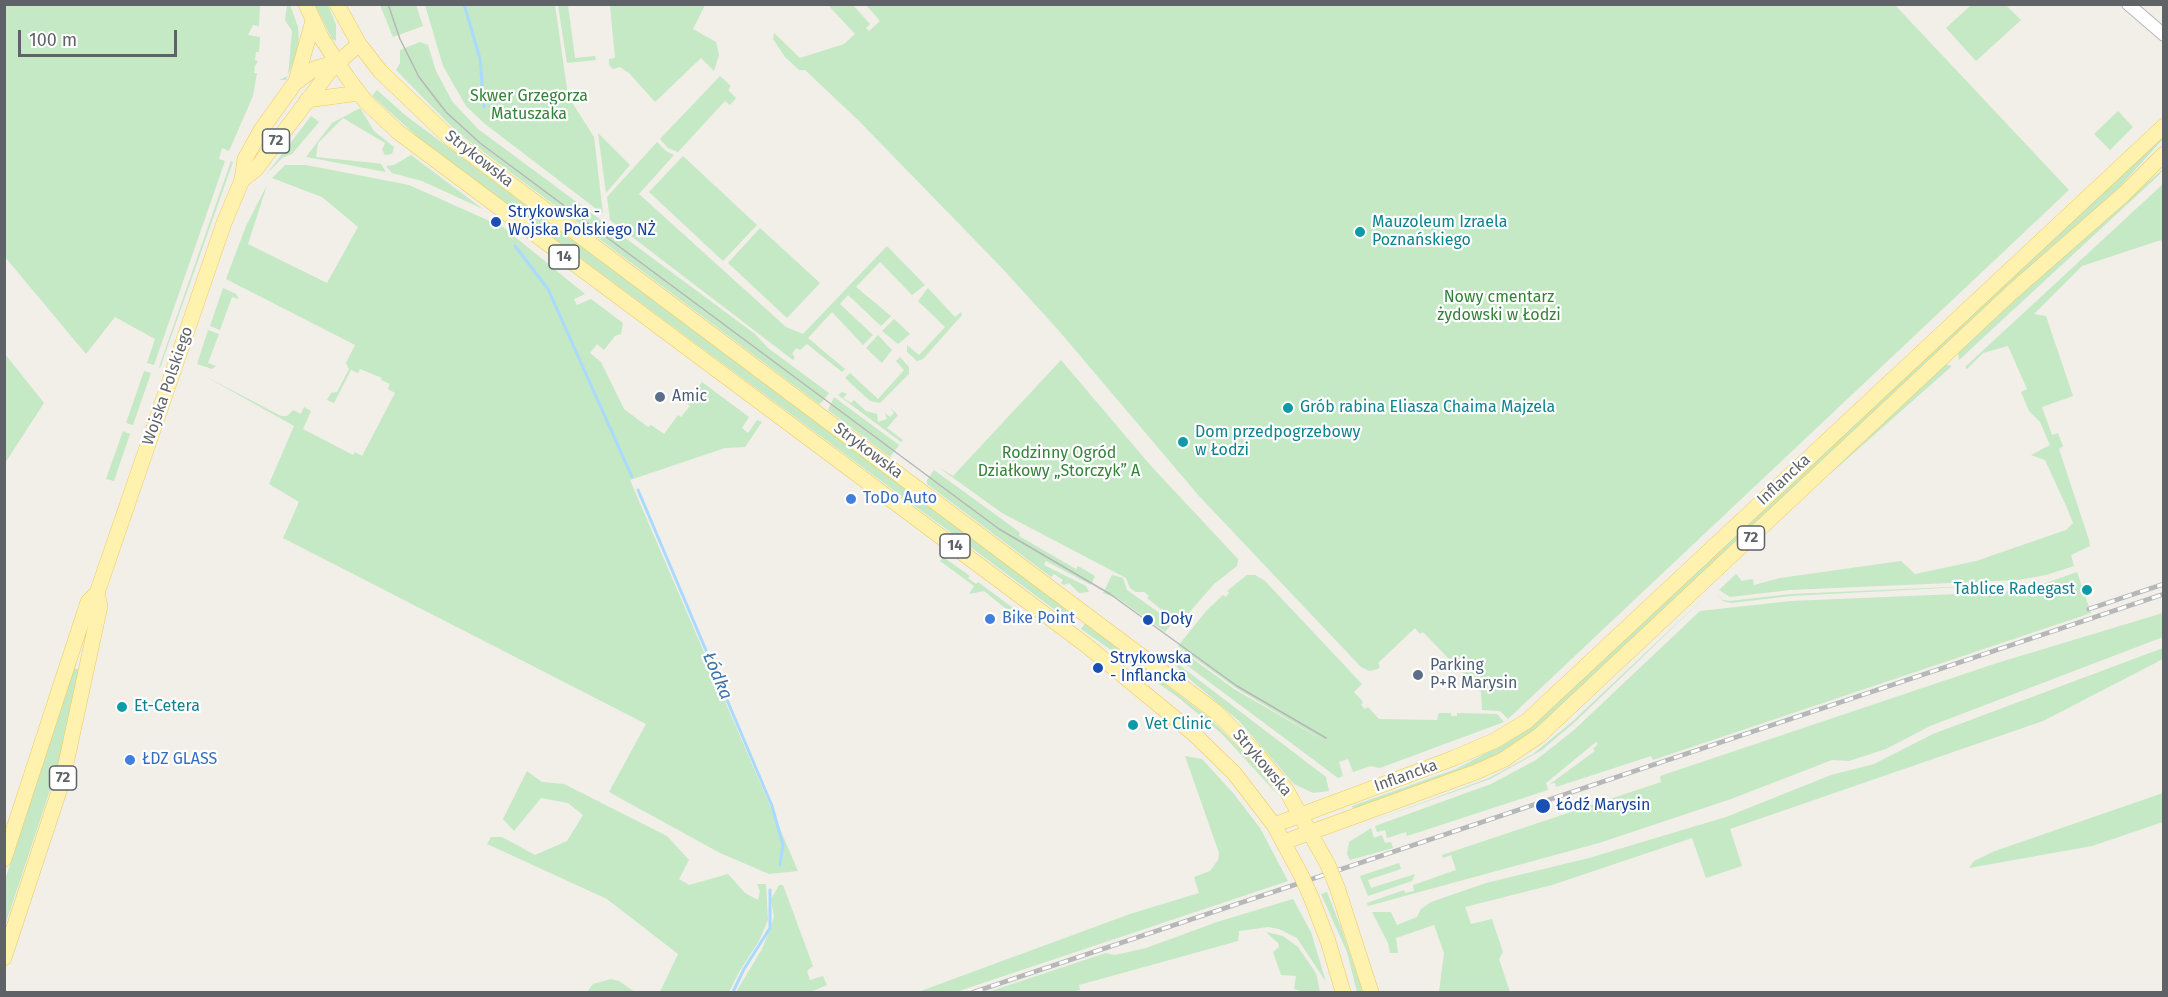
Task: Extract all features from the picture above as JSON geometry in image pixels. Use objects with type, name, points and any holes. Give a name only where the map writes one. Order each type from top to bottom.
[{"type":"main road","name":"14","points":[[306,4],[313,21],[337,62]]},
{"type":"main road","name":"14","points":[[337,4],[359,44]]},
{"type":"main road","name":"72","points":[[295,83],[313,21]]},
{"type":"main road","name":"Wojska Polskiego","points":[[242,180],[256,169],[337,62],[359,44]]},
{"type":"main road","name":"Strykowska","points":[[359,44],[400,92],[464,149],[1202,700],[1265,762],[1302,814],[1337,887],[1371,993]]},
{"type":"main road","name":"Wojska Polskiego","points":[[4,859],[88,602],[97,593],[221,233],[242,180],[245,159],[295,83],[314,69],[337,62]]},
{"type":"main road","name":"Strykowska","points":[[337,62],[358,93],[398,132],[1072,633],[1209,748],[1245,785],[1284,842],[1311,897],[1328,941],[1343,993]]},
{"type":"main road","points":[[307,100],[358,93]]},
{"type":"main road","name":"Inflancka","points":[[1274,825],[1469,752],[1507,734],[1532,717],[2163,126]]},
{"type":"main road","name":"Inflancka","points":[[1284,842],[1476,772],[1503,760],[1540,735],[2011,293],[2124,194],[2163,154]]},
{"type":"main road","name":"Wojska Polskiego","points":[[4,958],[40,853],[69,757],[100,606],[97,593]]},
{"type":"street","points":[[2128,4],[2163,35]]},
{"type":"green space","points":[[4,5],[260,5],[259,26],[253,25],[248,35],[260,37],[259,52],[256,52],[255,60],[258,61],[254,73],[257,73],[253,96],[229,151],[222,148],[219,159],[225,161],[154,365],[147,363],[155,339],[115,317],[86,354],[5,257]]},
{"type":"green space","points":[[287,5],[290,5],[298,27],[299,48],[288,75],[292,31],[285,20]]},
{"type":"green space","points":[[315,5],[328,5],[336,25],[336,41],[332,39]]},
{"type":"green space","points":[[380,5],[416,5],[423,26],[393,37]]},
{"type":"green space","name":"Skwer Grzegorza Matuszaka","points":[[425,5],[555,5],[568,96],[594,137],[603,214],[485,124],[466,106],[443,66]]},
{"type":"green space","points":[[558,5],[568,5],[575,58],[595,56],[596,60],[567,63]]},
{"type":"green space","points":[[610,5],[705,5],[693,29],[716,42],[719,55],[714,71],[701,58],[655,102],[629,73],[620,67],[613,69],[609,65],[609,59],[615,58]]},
{"type":"green space","name":"Nowy cmentarz żydowski w Łodzi","points":[[828,5],[853,5],[870,24],[866,28],[869,31],[880,21],[866,5],[1895,5],[2069,190],[1508,719],[1500,711],[1482,710],[1481,692],[1423,632],[1420,634],[1415,628],[1378,663],[1380,667],[1378,669],[1370,671],[1361,667],[1199,496],[1060,332],[1001,267],[858,120],[805,70],[799,70],[785,57],[773,39],[774,33],[800,58],[844,44],[855,34]]},
{"type":"green space","points":[[1971,5],[2006,5],[2021,20],[1976,61],[1946,28]]},
{"type":"green space","points":[[420,42],[428,45],[436,71],[452,101],[478,129],[755,334],[768,348],[829,393],[822,402],[819,404],[457,132],[396,70],[400,63],[400,50]]},
{"type":"green space","points":[[720,76],[731,86],[728,90],[736,98],[730,105],[725,101],[678,152],[668,148],[660,139]]},
{"type":"green space","points":[[377,90],[405,115],[1074,615],[1070,621],[420,139],[372,96]]},
{"type":"green space","points":[[360,108],[374,131],[394,147],[392,154],[385,155],[382,150],[385,143],[343,118],[318,143],[316,157],[381,164],[386,172],[306,157],[332,123]]},
{"type":"green space","points":[[2118,111],[2133,127],[2110,150],[2094,134]]},
{"type":"green space","points":[[311,116],[319,122],[292,154],[282,158],[266,175]]},
{"type":"green space","points":[[598,133],[630,165],[606,193]]},
{"type":"green space","points":[[2163,135],[2163,139],[2096,213],[1533,734],[1485,762],[1353,809],[1352,806],[1456,769],[1503,744]]},
{"type":"green space","points":[[657,142],[674,155],[639,194],[786,327],[803,334],[887,246],[925,285],[912,295],[880,262],[856,287],[891,316],[881,326],[848,295],[840,304],[873,335],[863,345],[832,312],[808,338],[845,369],[842,372],[807,344],[800,350],[796,348],[792,354],[795,357],[793,360],[610,220],[607,197]]},
{"type":"green space","points":[[411,155],[483,209],[422,181],[392,173],[386,166],[394,165]]},
{"type":"green space","points":[[683,156],[757,225],[723,261],[649,192]]},
{"type":"green space","points":[[231,161],[233,162],[160,368],[159,367]]},
{"type":"green space","points":[[285,165],[306,165],[409,185],[503,227],[585,294],[574,299],[577,305],[591,299],[623,323],[621,334],[615,336],[604,350],[597,344],[590,353],[601,362],[624,409],[648,427],[651,425],[664,434],[678,415],[681,417],[690,406],[687,403],[702,382],[749,417],[742,428],[748,433],[757,420],[762,422],[745,447],[725,448],[630,480],[798,871],[769,874],[720,853],[609,792],[646,724],[283,538],[299,502],[269,484],[294,426],[203,375],[281,416],[287,416],[293,410],[301,414],[304,407],[311,411],[303,429],[353,455],[355,452],[362,456],[395,393],[388,389],[390,384],[381,380],[382,378],[360,369],[358,373],[351,370],[334,403],[327,400],[331,393],[337,392],[349,369],[346,363],[355,345],[226,279],[246,226],[267,185],[248,244],[327,283],[358,227],[322,197],[272,178]]},
{"type":"green space","points":[[2163,169],[1959,360],[1958,351],[2030,284]]},
{"type":"green space","points":[[2163,184],[2163,245],[2161,240],[2082,266],[2034,314],[2046,316],[2073,396],[2042,407],[2052,435],[2058,433],[2063,446],[2059,449],[2089,540],[2090,546],[2071,555],[2074,566],[2046,575],[2018,580],[1790,590],[1730,597],[1719,590],[1736,574],[1742,581],[1753,579],[1754,585],[1780,578],[1901,561],[1915,574],[1976,561],[2066,530],[2073,523],[2045,460],[2031,455],[2050,445],[2040,422],[2029,411],[2021,392],[2027,389],[2008,346],[1983,353],[1967,369],[1965,367]]},
{"type":"green space","points":[[760,228],[820,283],[787,318],[728,263]]},
{"type":"green space","points":[[223,288],[236,294],[239,299],[232,297],[220,330],[210,326]]},
{"type":"green space","points":[[928,288],[955,317],[961,312],[962,315],[923,359],[917,361],[907,352],[907,345],[919,355],[945,327],[918,301]]},
{"type":"green space","points":[[894,319],[910,334],[898,344],[882,331]]},
{"type":"green space","points":[[208,330],[219,334],[208,363],[216,366],[212,369],[197,364]]},
{"type":"green space","points":[[878,335],[892,350],[882,363],[866,348]]},
{"type":"green space","points":[[5,354],[44,403],[5,463]]},
{"type":"green space","points":[[900,357],[909,367],[909,374],[880,403],[870,401],[845,378],[850,373],[878,399],[904,370],[896,361]]},
{"type":"green space","name":"Rodzinny Ogród Działkowy „Storczyk” A","points":[[1061,360],[1151,466],[1238,559],[1237,566],[1214,584],[1181,622],[1177,622],[1147,598],[1149,596],[1144,592],[1136,592],[1130,588],[1126,578],[1002,513],[938,467],[953,476]]},
{"type":"green space","points":[[1944,364],[1952,366],[1829,473]]},
{"type":"green space","points":[[144,371],[151,373],[133,425],[126,423]]},
{"type":"green space","points":[[842,392],[847,394],[843,398],[851,403],[854,400],[866,411],[877,414],[878,422],[887,419],[885,413],[890,417],[894,413],[890,407],[898,415],[887,428],[903,440],[901,442],[838,395]]},
{"type":"green space","points":[[834,397],[899,445],[890,457],[828,410]]},
{"type":"green space","points":[[123,431],[130,434],[114,481],[106,479]]},
{"type":"green space","points":[[934,470],[1014,528],[1020,533],[1019,536],[1076,569],[1078,566],[1095,576],[1091,585],[1046,561],[1044,565],[1086,586],[1089,592],[1079,593],[1069,583],[1064,585],[1061,583],[1063,580],[1054,574],[1051,577],[927,484]]},
{"type":"green space","points":[[943,557],[970,576],[968,578],[976,584],[978,582],[1021,614],[1010,612],[984,591],[969,594],[974,586],[940,561]]},
{"type":"green space","points":[[2077,572],[2091,613],[1653,760],[1651,756],[1556,787],[1555,783],[1550,784],[1595,751],[1593,749],[1598,744],[1596,742],[1546,783],[1548,790],[1407,836],[1406,832],[1387,838],[1385,830],[1377,832],[1375,826],[1491,784],[1536,760],[1574,730],[1700,611],[1791,601],[2004,592],[2035,587]]},
{"type":"green space","points":[[1112,575],[1123,578],[1127,590],[1168,619],[1164,622],[1170,626],[1165,632],[1119,599],[1103,593]]},
{"type":"green space","points":[[1247,575],[1255,575],[1265,581],[1362,684],[1354,692],[1363,702],[1361,705],[1365,709],[1368,707],[1379,719],[1437,720],[1439,713],[1451,713],[1451,716],[1457,716],[1457,713],[1497,714],[1504,722],[1380,768],[1371,766],[1353,772],[1348,759],[1339,762],[1343,776],[1338,778],[1173,655],[1178,648],[1234,689],[1326,742],[1236,688],[1178,646],[1207,610],[1223,595],[1226,597],[1229,593],[1227,591]]},
{"type":"green space","points":[[2019,584],[1791,596],[1731,603],[1723,601],[1716,593],[1723,600],[1730,601],[1790,594]]},
{"type":"green space","points":[[1710,592],[1576,721],[1542,750],[1490,779],[1364,824],[1489,778],[1533,754],[1573,721]]},
{"type":"green space","points":[[2163,613],[2163,637],[1930,726],[1886,749],[1849,761],[1832,760],[1731,799],[1599,843],[1368,906],[1367,903],[1404,890],[1405,893],[1414,891],[1413,885],[1456,870],[1451,855],[1443,858],[1442,855],[1661,782],[1660,776],[1997,663]]},
{"type":"green space","points":[[1085,623],[1208,717],[1250,758],[1278,795],[1222,734],[1179,698],[1081,629]]},
{"type":"green space","points":[[2163,648],[2163,659],[2043,721],[1730,829],[1742,866],[1706,878],[1692,838],[1552,885],[1465,907],[1471,924],[1492,919],[1503,952],[1499,959],[1510,992],[1439,992],[1444,953],[1434,925],[1396,938],[1398,953],[1390,953],[1388,943],[1372,912],[1391,912],[1397,925],[1417,917],[1421,909],[1431,902],[1486,883],[1589,858],[1726,817],[1831,775],[1874,764],[1933,734]]},
{"type":"green space","points":[[1174,661],[1326,777],[1329,791],[1313,793],[1294,784],[1239,721],[1179,670]]},
{"type":"green space","points":[[73,668],[80,670],[59,763],[5,926],[5,880]]},
{"type":"green space","points":[[1185,756],[1202,759],[1234,794],[1260,828],[1288,881],[956,992],[918,992],[1130,914],[1199,893],[1194,877],[1210,871],[1218,860],[1219,853]]},
{"type":"green space","points":[[527,771],[542,782],[564,784],[667,836],[689,860],[679,879],[689,885],[728,874],[745,893],[758,900],[760,891],[757,884],[766,884],[768,920],[759,941],[729,992],[660,992],[678,954],[607,899],[487,844],[491,837],[502,837],[535,855],[567,841],[583,815],[568,803],[541,798],[514,831],[503,819]]},
{"type":"green space","points":[[2163,793],[2163,822],[2092,846],[1969,868],[1974,861],[1995,851]]},
{"type":"green space","points":[[1371,828],[1374,838],[1382,835],[1385,843],[1391,842],[1393,848],[1350,860],[1347,854],[1349,842]]},
{"type":"green space","points":[[1399,863],[1401,869],[1368,880],[1371,888],[1415,874],[1412,881],[1368,896],[1360,876]]},
{"type":"green space","points":[[779,885],[783,885],[813,966],[807,971],[810,980],[823,976],[827,985],[811,992],[736,992],[762,949],[774,917],[771,899]]},
{"type":"green space","points":[[1327,892],[1363,992],[1357,992],[1347,952],[1321,894]]},
{"type":"green space","points":[[1293,899],[1311,932],[1326,982],[1297,938],[1279,929],[1268,927],[1239,931],[1238,941],[1079,985],[1080,990],[988,992],[1106,953],[1115,955],[1146,948],[1217,922]]},
{"type":"green space","points":[[1266,932],[1283,936],[1298,947],[1316,973],[1320,992],[1294,989],[1296,976],[1281,975],[1273,952],[1279,947],[1278,943]]},
{"type":"green space","points":[[611,979],[619,981],[635,992],[587,992],[593,984]]},
{"type":"waterway","name":"Łódka","points":[[464,4],[480,59],[484,107]]},
{"type":"waterway","name":"Łódka","points":[[515,246],[548,289],[632,477]]},
{"type":"waterway","name":"Łódka","points":[[638,490],[772,806],[783,845],[780,865]]},
{"type":"waterway","name":"Łódka","points":[[733,992],[744,969],[770,928],[770,890]]},
{"type":"tram line","points":[[388,4],[400,39],[419,77],[446,112],[480,143],[999,529],[1110,594],[1237,686],[1326,738]]},
{"type":"railway","points":[[2089,609],[2164,584]]},
{"type":"railway","points":[[974,992],[2164,594]]},
{"type":"place","name":"Strykowska - Wojska Polskiego NŻ","points":[[496,222]]},
{"type":"place","name":"Mauzoleum Izraela Poznańskiego","points":[[1360,232]]},
{"type":"place","name":"Amic","points":[[660,397]]},
{"type":"place","name":"Grób rabina Eliasza Chaima Majzela","points":[[1288,408]]},
{"type":"place","name":"Dom przedpogrzebowy w Łodzi","points":[[1183,442]]},
{"type":"place","name":"ToDo Auto","points":[[851,499]]},
{"type":"place","name":"Tablice Radegast","points":[[2087,590]]},
{"type":"place","name":"Bike Point","points":[[990,619]]},
{"type":"place","name":"Doły","points":[[1148,620]]},
{"type":"place","name":"Strykowska - Inflancka","points":[[1098,668]]},
{"type":"place","name":"Parking P+R Marysin","points":[[1418,675]]},
{"type":"place","name":"Et-Cetera","points":[[122,707]]},
{"type":"place","name":"Vet Clinic","points":[[1133,725]]},
{"type":"place","name":"ŁDZ GLASS","points":[[130,760]]},
{"type":"place","name":"Łódź Marysin","points":[[1543,806]]}]
